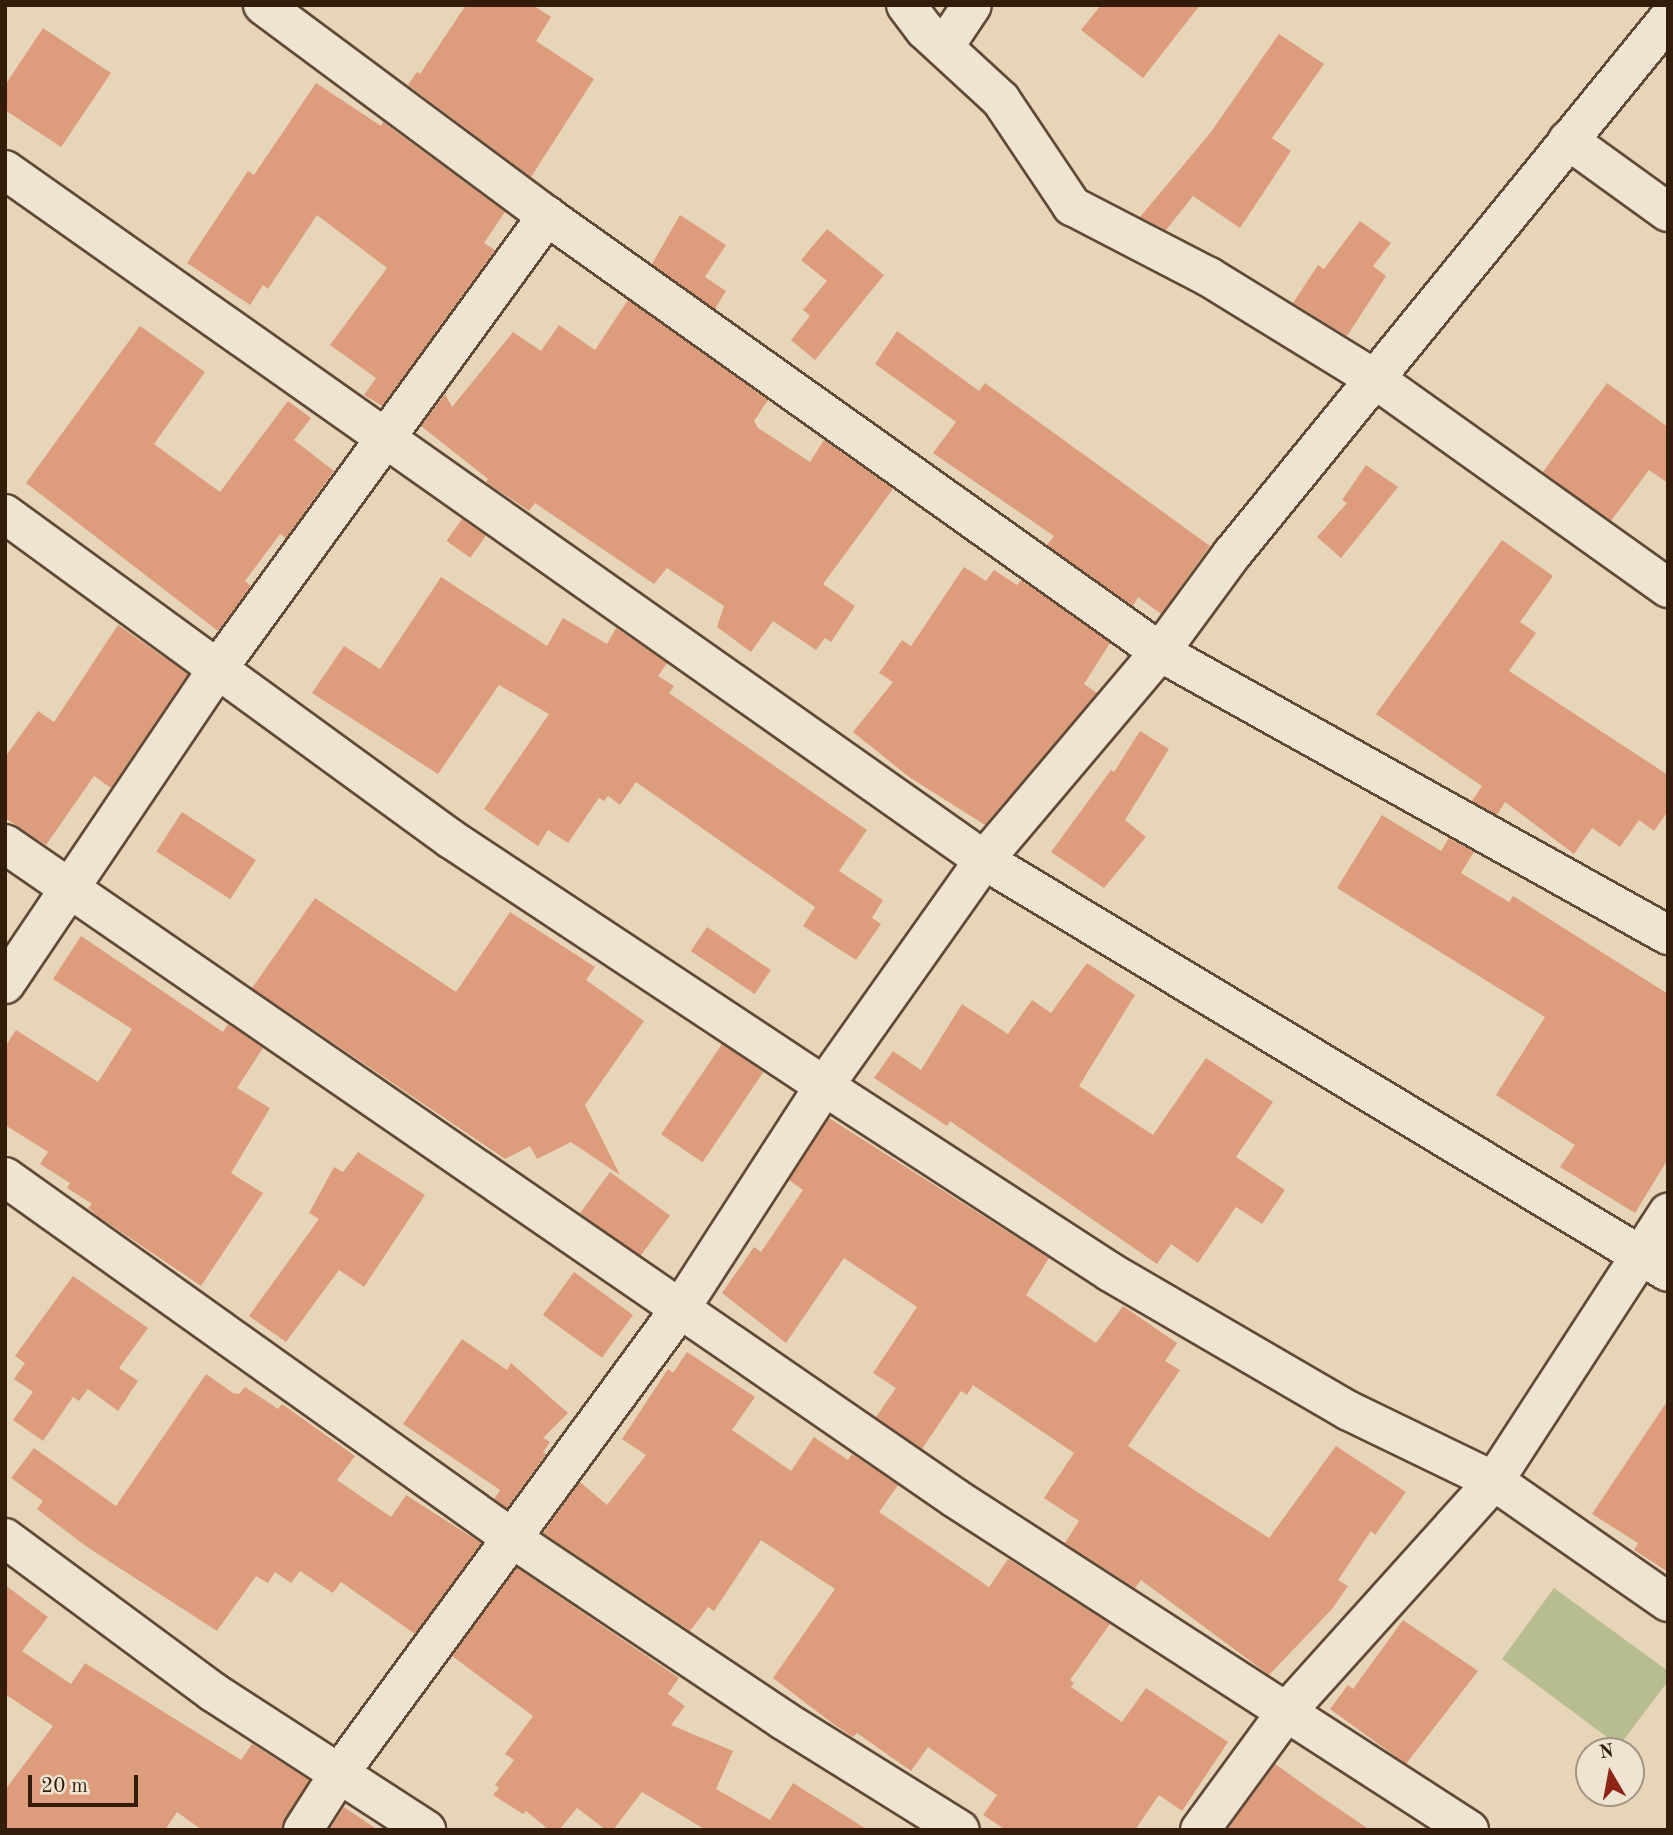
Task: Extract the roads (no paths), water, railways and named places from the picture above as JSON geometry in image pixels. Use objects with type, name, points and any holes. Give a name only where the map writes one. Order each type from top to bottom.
[{"type":"street","points":[[263,5],[548,216],[1160,652],[1668,935]]},
{"type":"street","points":[[905,5],[944,47],[1001,100],[1072,206],[1209,277],[1375,379],[1668,588]]},
{"type":"street","points":[[944,47],[972,5]]},
{"type":"street","points":[[303,1830],[338,1775],[680,1309],[824,1086],[984,860],[1160,652],[1232,554],[1668,19]]},
{"type":"street","points":[[1568,140],[1668,212]]},
{"type":"street","points":[[5,170],[984,860],[1653,1263]]},
{"type":"street","points":[[5,984],[219,667],[548,216]]},
{"type":"street","points":[[5,514],[219,667],[451,839],[824,1086],[1110,1272],[1349,1411],[1494,1480],[1668,1602]]},
{"type":"street","points":[[5,844],[1027,1546],[1469,1830]]},
{"type":"street","points":[[5,1177],[513,1539],[783,1720],[960,1830]]},
{"type":"street","points":[[1200,1830],[1287,1711],[1494,1480],[1653,1263],[1668,1213]]},
{"type":"street","points":[[5,1538],[213,1692],[426,1830]]}]
